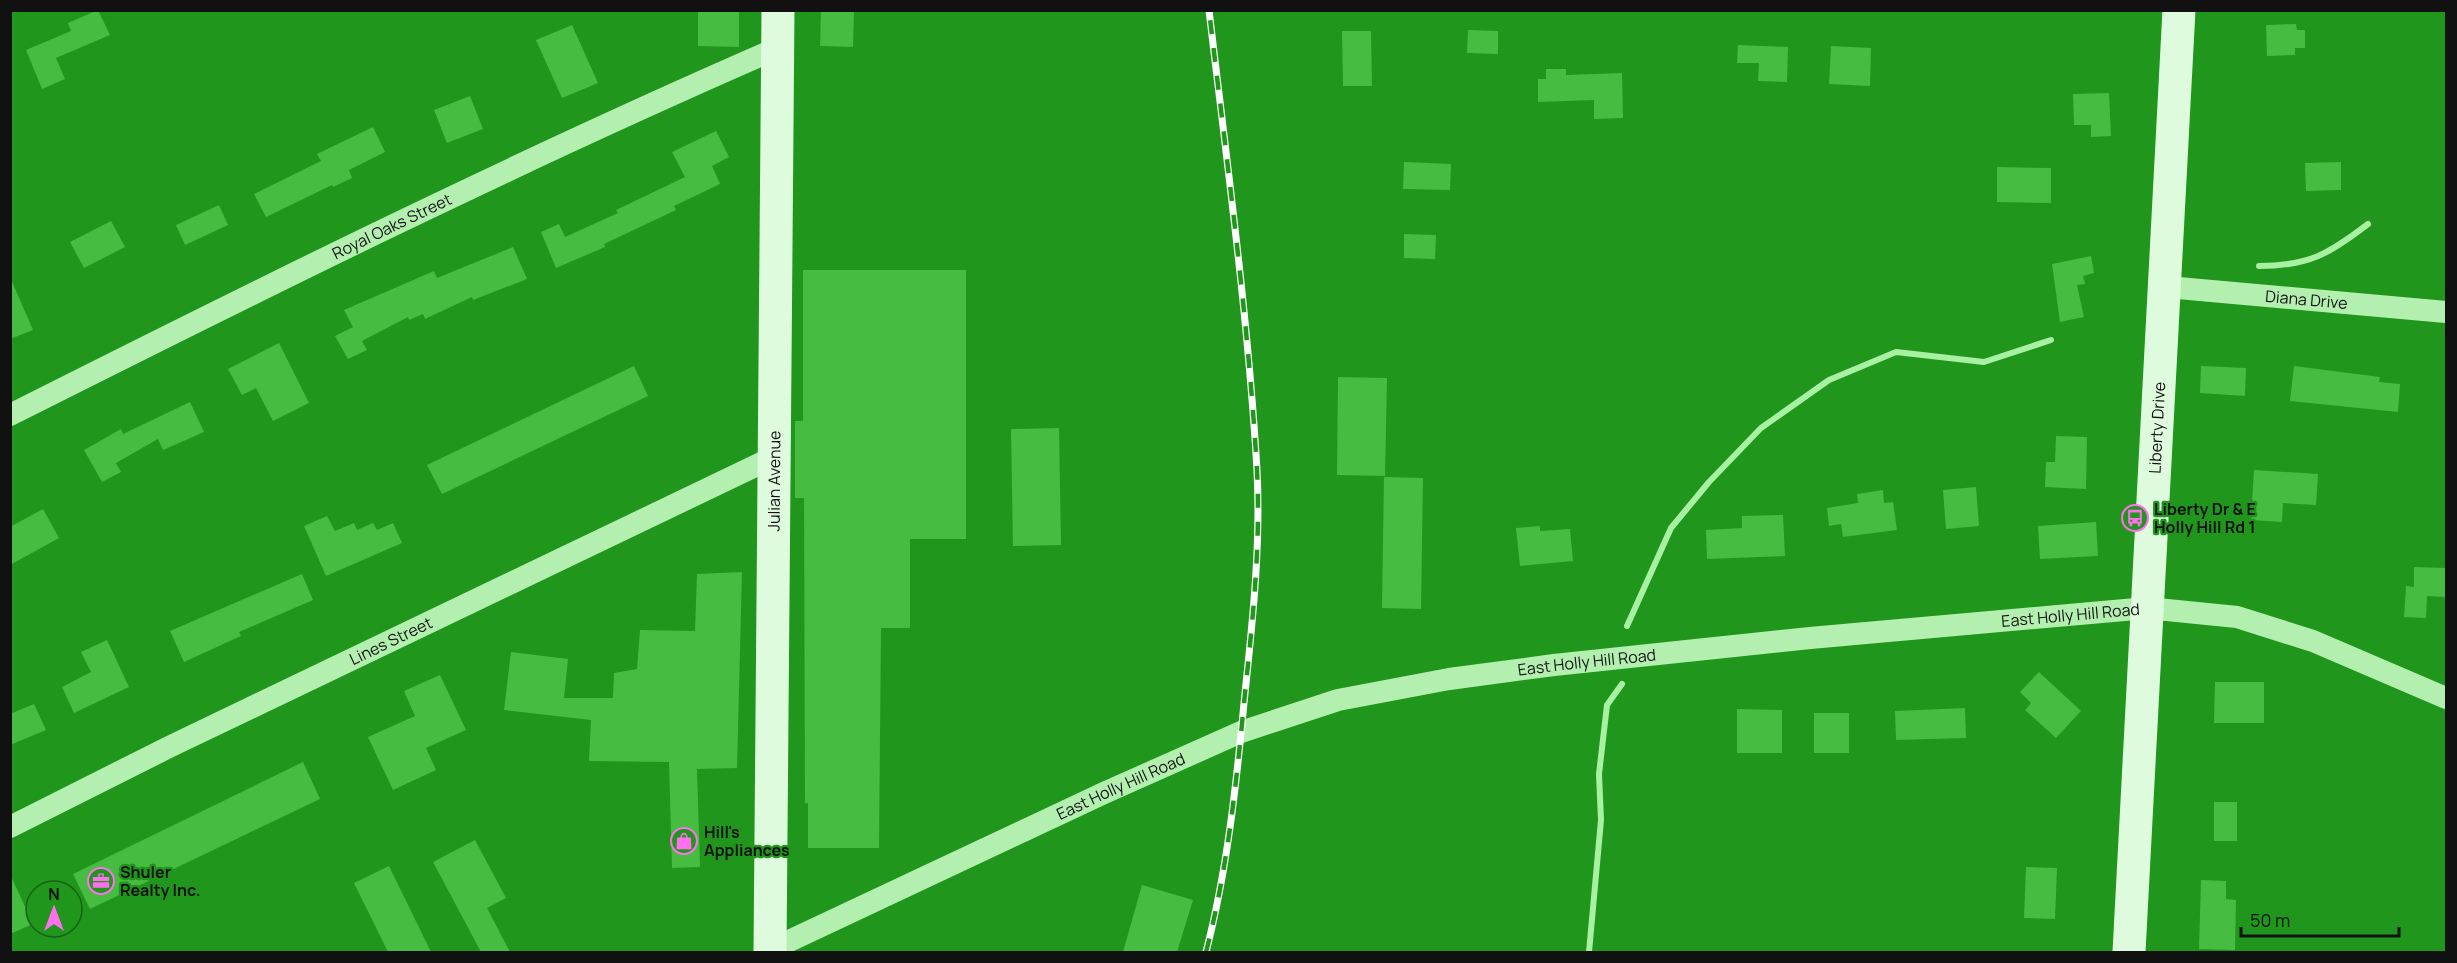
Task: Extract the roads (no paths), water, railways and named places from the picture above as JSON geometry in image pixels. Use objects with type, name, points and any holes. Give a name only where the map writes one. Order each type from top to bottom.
[{"type":"street","name":"Julian Avenue","points":[[768,952],[778,10]]},
{"type":"street","name":"Liberty Drive","points":[[2129,952],[2179,10]]},
{"type":"street","name":"Royal Oaks Street","points":[[10,415],[410,217],[642,108],[778,48]]},
{"type":"street","name":"Diana Drive","points":[[2166,287],[2446,312]]},
{"type":"street","name":"Lines Street","points":[[10,827],[168,747],[774,457]]},
{"type":"street","name":"East Holly Hill Road","points":[[768,952],[1104,793],[1241,732],[1338,700],[1427,682],[1554,665],[1820,637],[2147,608],[2249,621],[2313,641],[2446,698]]},
{"type":"waterway","points":[[2259,266],[2292,264],[2318,256],[2342,243],[2368,224]]},
{"type":"waterway","points":[[1627,626],[1671,528],[1709,482],[1761,428],[1829,380],[1896,352],[1984,362],[2051,340]]},
{"type":"waterway","points":[[1589,952],[1601,820],[1599,774],[1607,705],[1622,684]]},
{"type":"railway","points":[[1206,952],[1225,860],[1238,766],[1255,587],[1258,528],[1257,470],[1243,298],[1209,10]]},
{"type":"place","name":"Liberty Dr & E Holly Hill Rd 1","points":[[2135,518]]},
{"type":"place","name":"Hill's Appliances","points":[[684,841]]},
{"type":"place","name":"Shuler Realty Inc.","points":[[101,881]]}]
